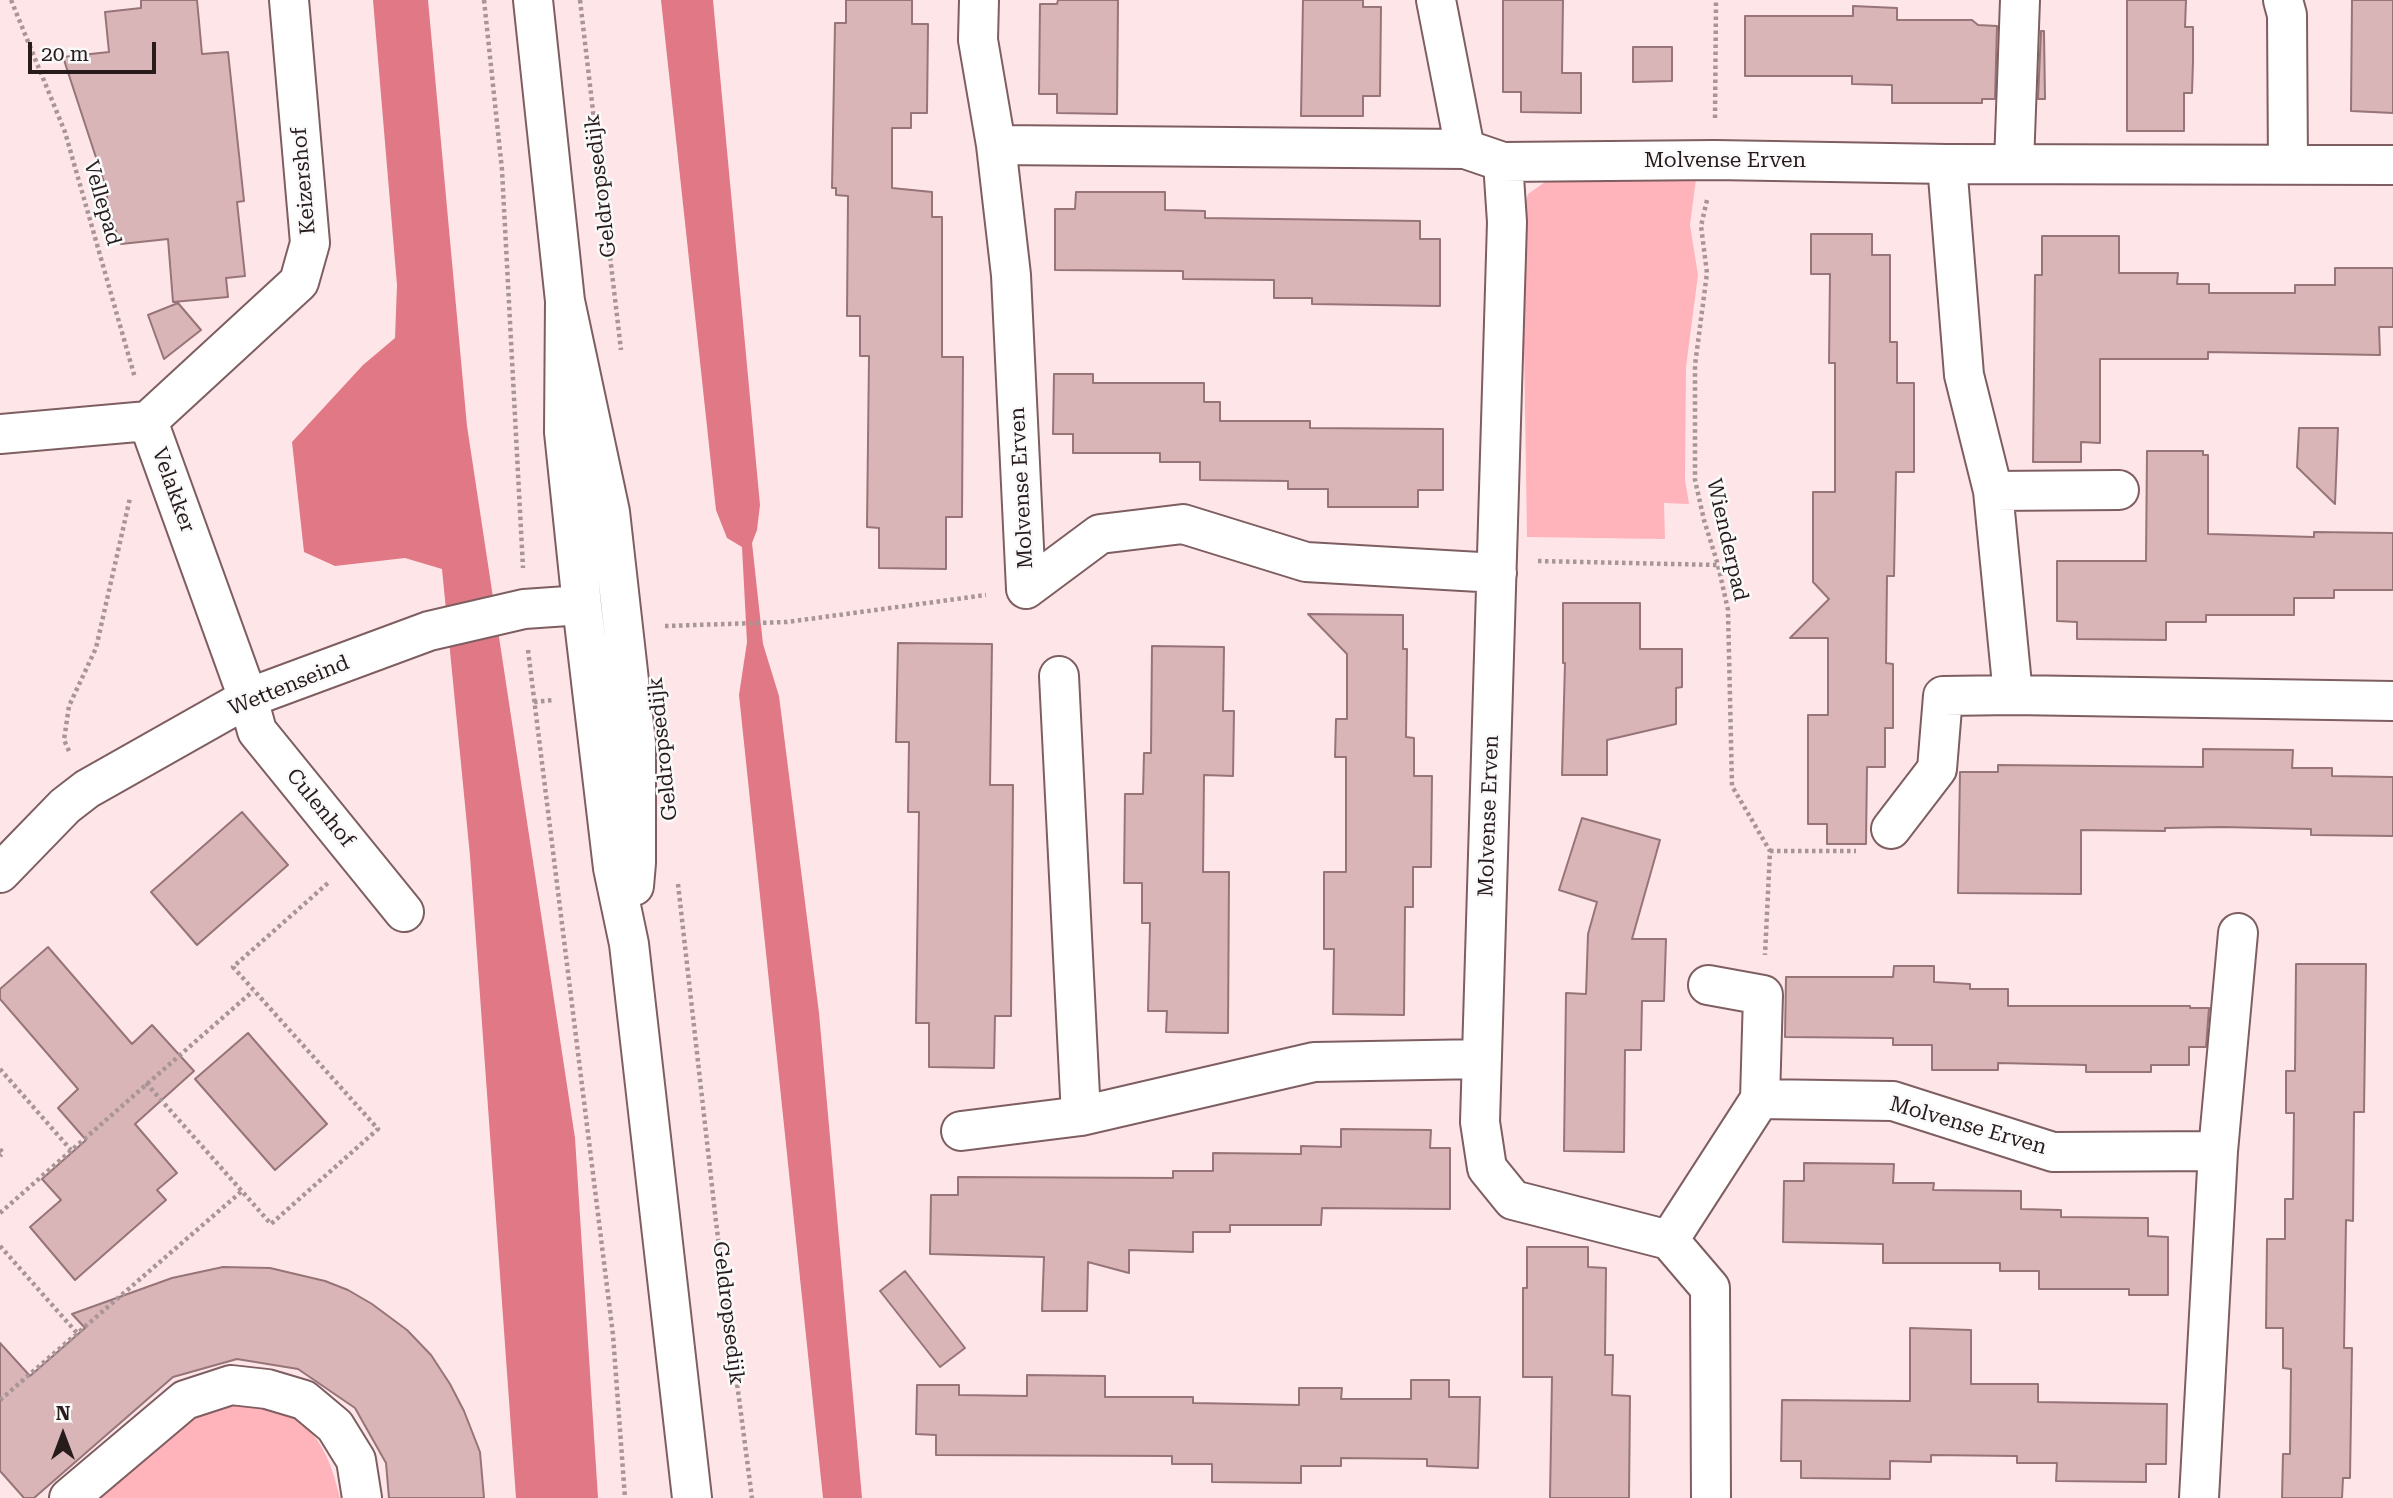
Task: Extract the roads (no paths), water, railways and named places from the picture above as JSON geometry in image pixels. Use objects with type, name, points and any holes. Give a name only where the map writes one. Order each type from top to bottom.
[{"type":"street","name":"Keizershof","points":[[148,421],[299,282],[310,243],[289,0]]},
{"type":"street","name":"Geldropsedijk","points":[[533,0],[565,301],[610,512],[636,743],[636,863],[629,944]]},
{"type":"street","name":"Molvense Erven","points":[[979,0],[978,40],[996,145],[1011,275],[1026,589],[1100,534],[1183,524],[1306,562],[1497,573]]},
{"type":"street","points":[[1436,0],[1465,149]]},
{"type":"street","points":[[2014,164],[2020,0]]},
{"type":"street","points":[[2283,0],[2287,15],[2288,165]]},
{"type":"street","name":"Molvense Erven","points":[[996,145],[1465,149],[1503,162],[1715,160],[1947,164],[2393,165]]},
{"type":"street","name":"Molvense Erven","points":[[1503,162],[1507,222],[1480,1122],[1487,1168],[1513,1200],[1669,1240]]},
{"type":"street","points":[[1947,164],[1964,375],[1993,491],[2014,695]]},
{"type":"street","name":"Geldropsedijk","points":[[565,301],[564,432],[582,605],[613,868],[629,944],[692,1498]]},
{"type":"street","name":"Velakker","points":[[0,434],[148,421],[248,698]]},
{"type":"street","points":[[1993,491],[2119,490]]},
{"type":"street","name":"Wettenseind","points":[[0,873],[65,806],[87,789],[248,698],[429,631],[524,609],[582,605]]},
{"type":"street","points":[[1059,676],[1081,1116]]},
{"type":"street","points":[[1891,829],[1937,769],[1943,696],[2393,701]]},
{"type":"street","name":"Culenhof","points":[[248,698],[257,731],[404,912]]},
{"type":"street","points":[[2199,1498],[2218,1151],[2238,933]]},
{"type":"street","points":[[1708,985],[1763,995],[1760,1099],[1669,1240],[1710,1288],[1711,1498]]},
{"type":"street","points":[[961,1131],[1081,1116],[1314,1062],[1482,1059]]},
{"type":"street","name":"Molvense Erven","points":[[1760,1099],[1893,1101],[2053,1152],[2218,1151]]},
{"type":"street","points":[[69,1498],[185,1400],[231,1385],[267,1389],[304,1400],[335,1426],[356,1460],[362,1498]]}]
